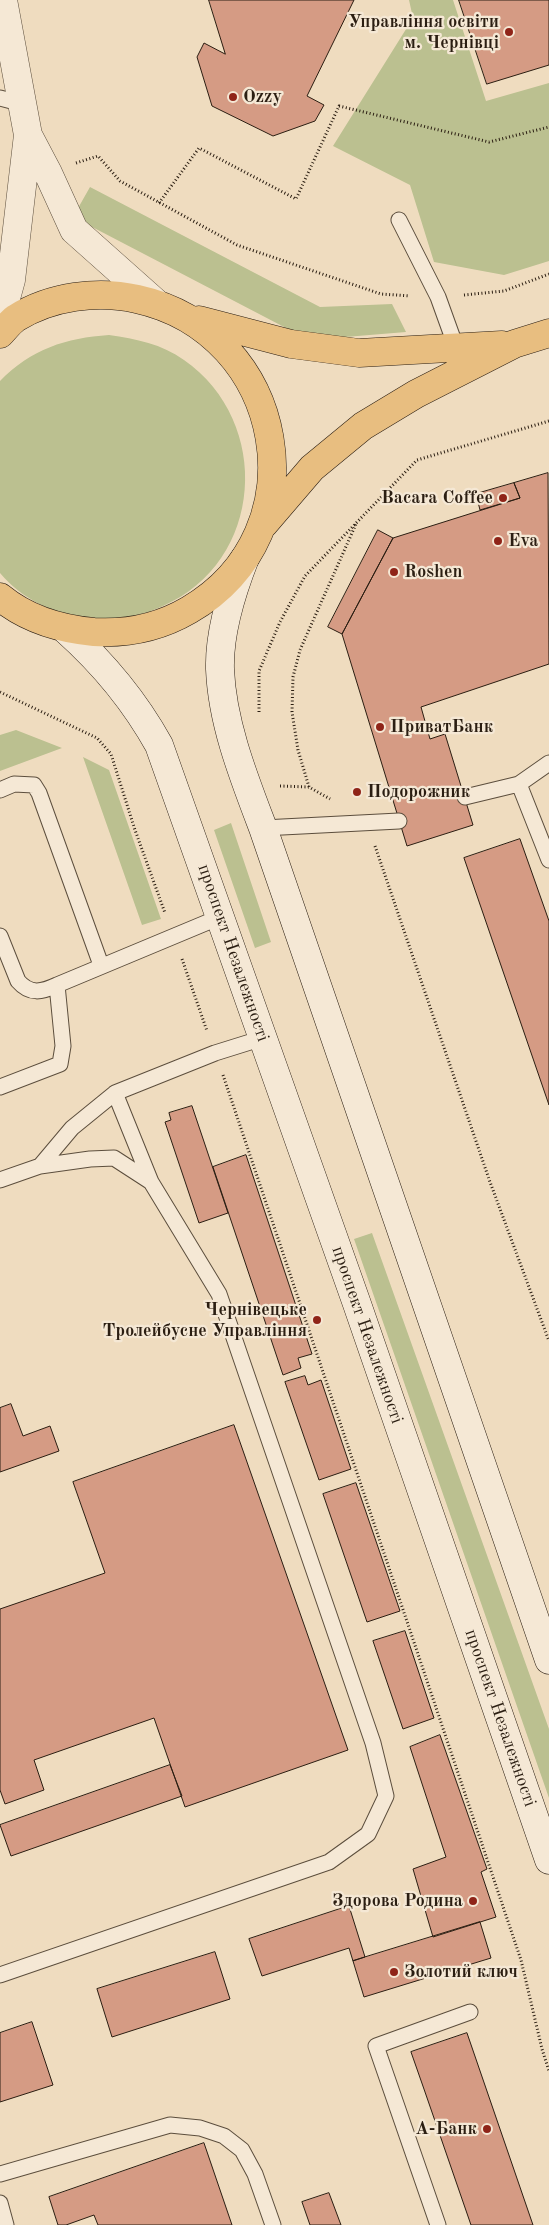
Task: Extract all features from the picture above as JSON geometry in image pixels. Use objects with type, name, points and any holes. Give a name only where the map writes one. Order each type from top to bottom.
[{"type":"main road","points":[[3,0],[11,101],[48,173],[74,230],[156,303]]},
{"type":"main road","points":[[0,320],[6,305],[11,280],[28,135]]},
{"type":"main road","points":[[0,334],[16,318],[49,303],[84,295],[120,295],[156,303],[190,318],[291,344],[359,353],[514,344]]},
{"type":"main road","points":[[190,318],[219,340],[244,369],[261,402],[271,438],[272,475],[266,511],[235,585],[225,630],[220,668],[223,696],[231,730],[249,791],[549,1660]]},
{"type":"main road","points":[[260,528],[312,468],[363,426],[416,394],[514,344],[549,334]]},
{"type":"main road","points":[[3,601],[35,619],[66,630],[114,633],[145,629],[175,618],[202,602],[226,581],[246,556]]},
{"type":"main road","name":"проспект Незалежності","points":[[66,630],[113,676],[142,715],[158,745],[184,812],[357,1304],[549,1860]]},
{"type":"lane","points":[[399,220],[438,297],[456,348]]},
{"type":"lane","points":[[465,797],[519,784],[549,763]]},
{"type":"lane","points":[[0,790],[14,784],[34,785],[39,793],[101,965]]},
{"type":"lane","points":[[519,784],[549,860]]},
{"type":"lane","points":[[263,828],[399,821]]},
{"type":"lane","points":[[0,936],[18,981],[28,990],[41,992],[220,916]]},
{"type":"lane","points":[[0,1088],[60,1064],[63,1046],[57,985]]},
{"type":"lane","points":[[40,1166],[72,1128],[116,1093],[215,1053],[262,1038]]},
{"type":"lane","points":[[0,1975],[329,1862],[368,1834],[386,1796],[373,1743],[218,1294],[151,1182],[116,1093]]},
{"type":"lane","points":[[0,1180],[40,1166],[90,1158],[114,1158],[151,1182]]},
{"type":"lane","points":[[438,2225],[376,2046],[470,2012]]},
{"type":"lane","points":[[0,2174],[170,2125],[200,2128],[224,2136],[242,2150],[255,2174],[273,2225]]},
{"type":"lane","points":[[0,2202],[6,2225]]},
{"type":"path","points":[[160,203],[199,148],[296,198],[338,106],[489,142],[549,128]]},
{"type":"path","points":[[48,173],[98,156],[120,181],[237,245],[381,294],[438,297],[504,291],[549,274]]},
{"type":"path","points":[[259,715],[259,671],[280,622],[305,576],[417,460],[549,421]]},
{"type":"path","points":[[309,787],[298,750],[292,712],[293,677],[300,650],[358,521]]},
{"type":"path","points":[[0,692],[97,738],[110,754],[134,830],[215,1053],[521,1960],[542,2050],[549,2071]]},
{"type":"path","points":[[275,777],[278,786],[309,787],[366,822],[490,1182],[549,1341]]},
{"type":"green space","points":[[409,0],[453,0],[486,101],[549,83],[549,261],[504,275],[434,262],[410,185],[333,146],[413,18]]},
{"type":"green space","points":[[90,187],[320,307],[392,304],[406,332],[309,340],[73,217]]},
{"type":"green space","points":[[109,335],[139,340],[176,354],[213,387],[232,418],[243,453],[245,490],[237,525],[221,558],[197,585],[163,606],[144,613],[125,618],[96,619],[62,613],[39,604],[28,598],[0,573],[0,381],[24,361],[50,347],[78,339]]},
{"type":"green space","points":[[16,730],[62,748],[0,771],[0,735]]},
{"type":"green space","points":[[83,757],[109,770],[161,919],[142,925]]},
{"type":"green space","points":[[231,823],[271,942],[255,948],[214,830]]},
{"type":"green space","points":[[372,1233],[549,1729],[549,1798],[354,1239]]},
{"type":"building","points":[[209,0],[354,0],[307,96],[324,105],[315,121],[273,136],[212,106],[197,57],[204,43],[225,54]]},
{"type":"building","name":"Управління освіти м. Чернівці","points":[[459,0],[549,0],[549,65],[487,84]]},
{"type":"building","points":[[548,473],[549,664],[421,707],[430,739],[445,734],[473,825],[407,846],[342,634],[393,538],[520,498],[514,483]]},
{"type":"building","points":[[514,483],[520,498],[480,510],[476,494]]},
{"type":"building","points":[[378,530],[393,538],[342,634],[328,627]]},
{"type":"building","points":[[520,839],[549,921],[549,1105],[464,858]]},
{"type":"building","points":[[192,1106],[228,1213],[199,1223],[165,1122],[171,1120],[169,1113]]},
{"type":"building","points":[[246,1155],[312,1354],[298,1358],[301,1368],[283,1375],[213,1167]]},
{"type":"building","points":[[305,1376],[308,1385],[321,1380],[351,1469],[319,1480],[285,1382]]},
{"type":"building","points":[[11,1404],[23,1436],[50,1426],[59,1451],[0,1472],[0,1408]]},
{"type":"building","points":[[234,1425],[348,1750],[185,1807],[154,1718],[34,1760],[44,1790],[5,1804],[0,1790],[0,1609],[105,1573],[73,1482]]},
{"type":"building","points":[[356,1483],[400,1611],[367,1622],[323,1494]]},
{"type":"building","points":[[405,1631],[434,1718],[403,1729],[373,1641]]},
{"type":"building","points":[[440,1735],[487,1869],[481,1872],[496,1917],[433,1937],[413,1869],[446,1857],[410,1747]]},
{"type":"building","points":[[170,1765],[182,1796],[11,1856],[0,1825]]},
{"type":"building","points":[[349,1906],[365,1957],[353,1961],[349,1948],[262,1976],[249,1939]]},
{"type":"building","points":[[480,1922],[491,1958],[364,1997],[353,1961]]},
{"type":"building","points":[[215,1952],[230,1999],[112,2037],[97,1989]]},
{"type":"building","points":[[32,2022],[53,2085],[0,2102],[0,2033]]},
{"type":"building","points":[[467,2033],[533,2225],[471,2225],[411,2052]]},
{"type":"building","points":[[204,2143],[232,2225],[98,2225],[94,2215],[66,2225],[58,2225],[49,2197]]},
{"type":"building","points":[[329,2193],[341,2225],[310,2225],[302,2202]]},
{"type":"place","name":"Управління освіти м. Чернівці","points":[[509,32]]},
{"type":"place","name":"Ozzy","points":[[233,97]]},
{"type":"place","name":"Bacara Coffee","points":[[503,498]]},
{"type":"place","name":"Eva","points":[[498,541]]},
{"type":"place","name":"Roshen","points":[[394,572]]},
{"type":"place","name":"ПриватБанк","points":[[380,727]]},
{"type":"place","name":"Подорожник","points":[[357,792]]},
{"type":"place","name":"Чернівецьке Тролейбусне Управління","points":[[317,1320]]},
{"type":"place","name":"Здорова Родина","points":[[473,1901]]},
{"type":"place","name":"Золотий ключ","points":[[394,1972]]},
{"type":"place","name":"А-Банк","points":[[487,2129]]}]
